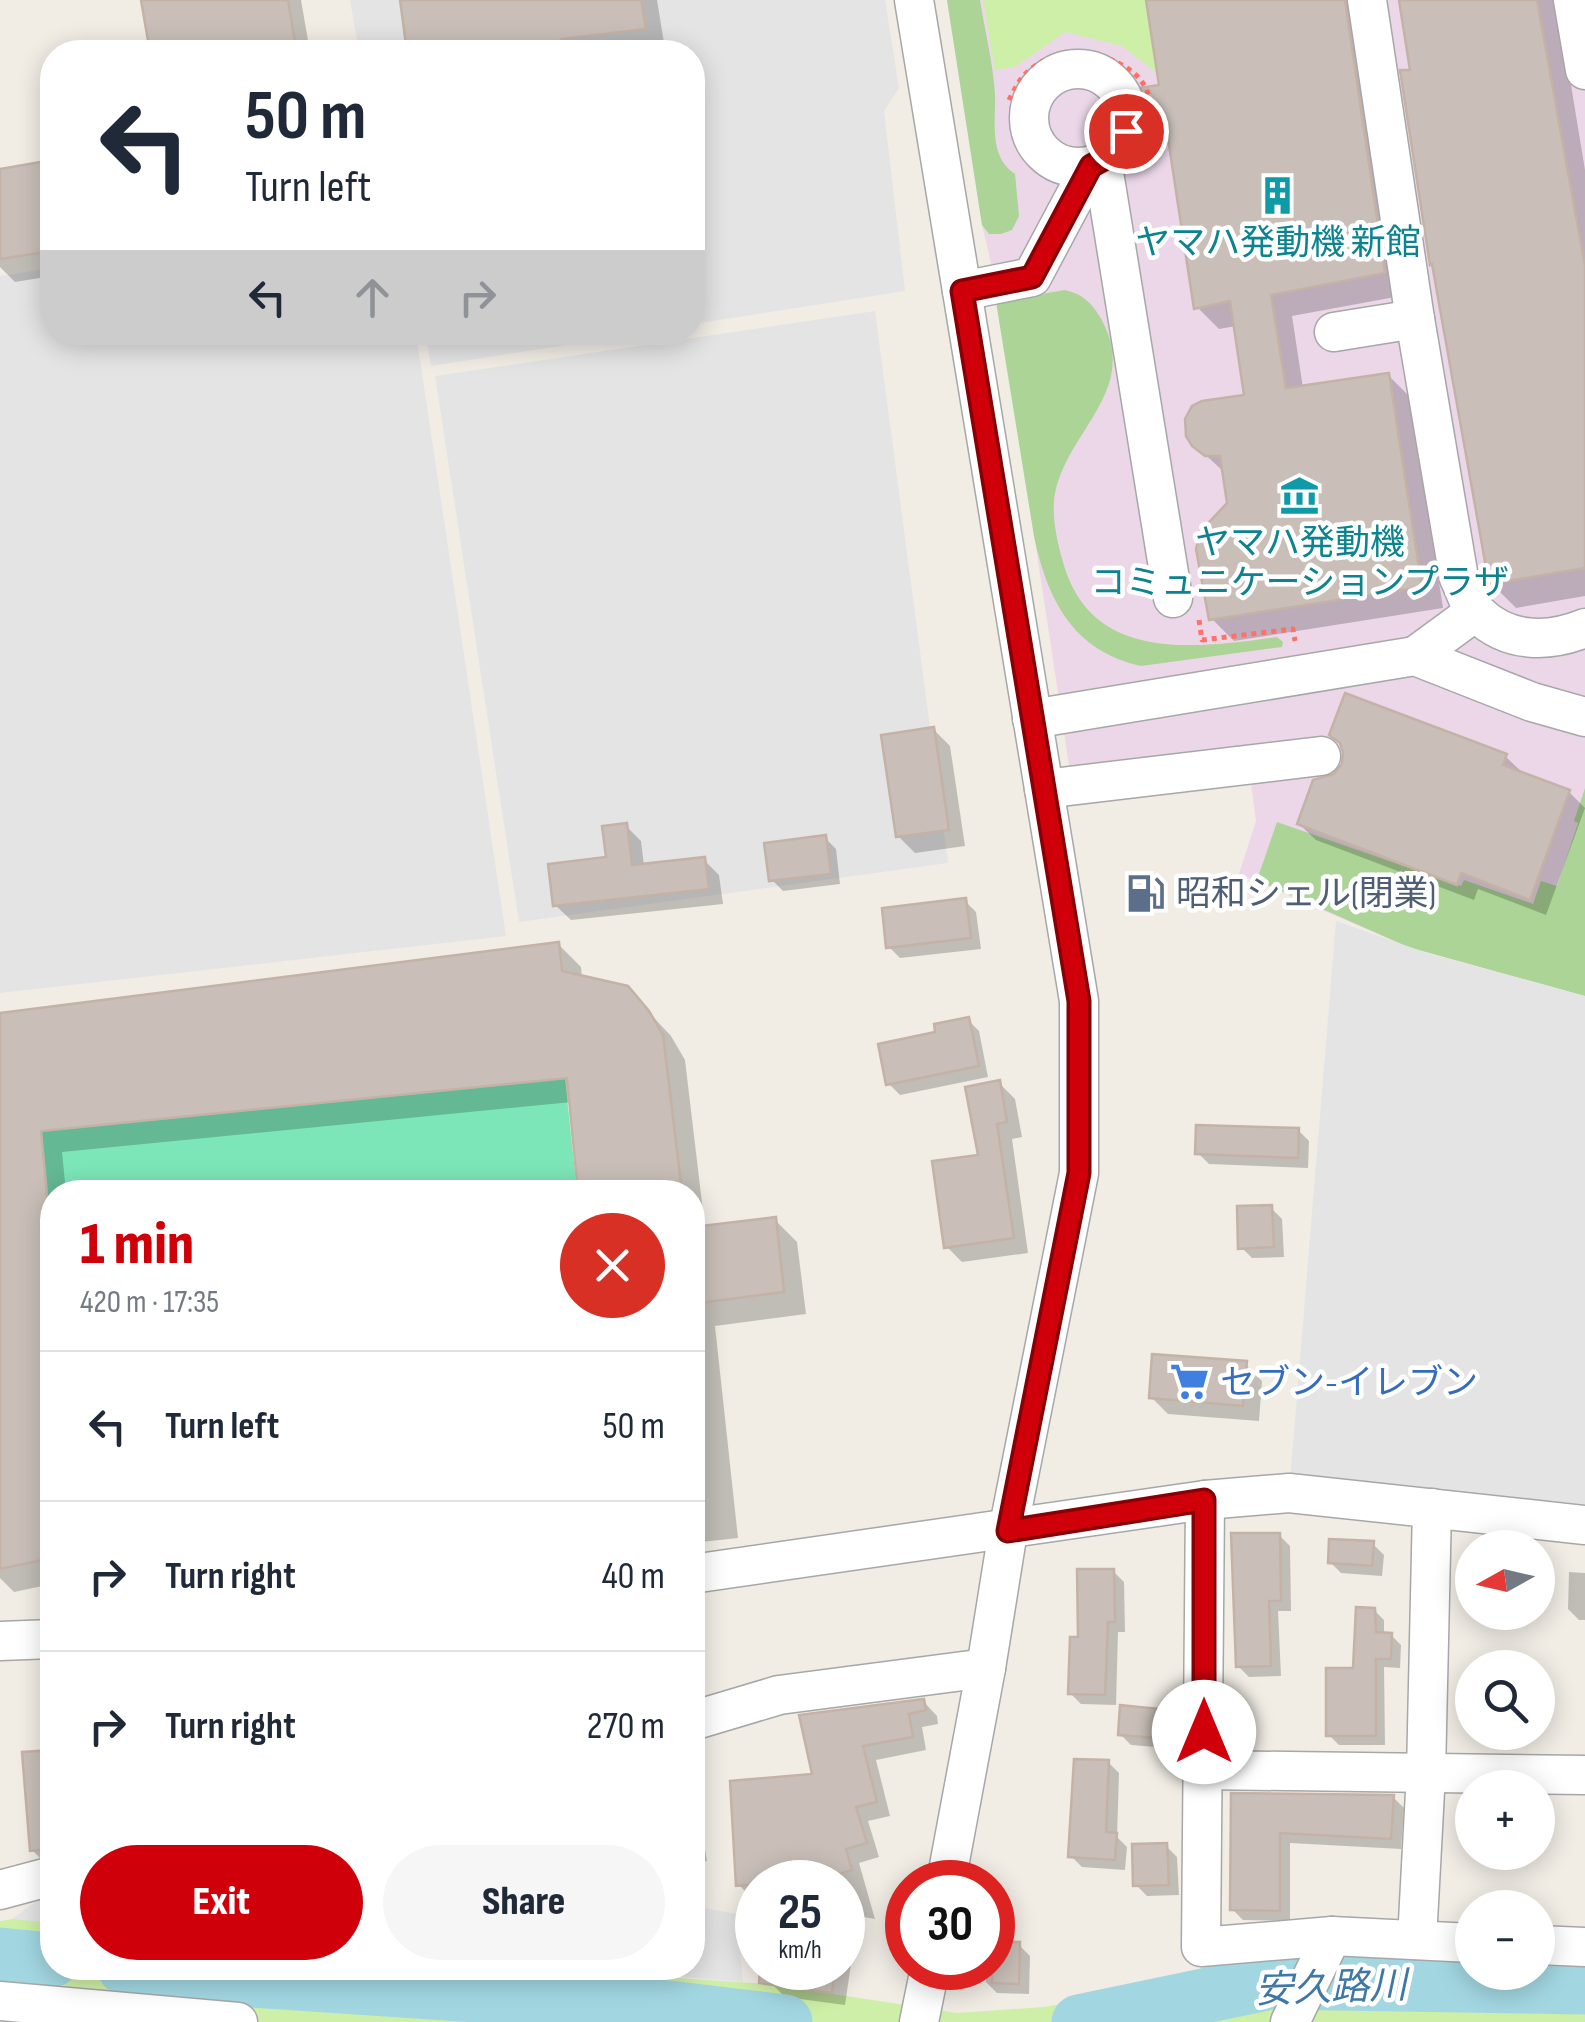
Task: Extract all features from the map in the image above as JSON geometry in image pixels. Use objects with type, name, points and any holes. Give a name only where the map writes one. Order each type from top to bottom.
[{"type":"street","points":[[914,0],[1079,1001],[1079,1173],[1008,1531],[950,1860]]},
{"type":"street","points":[[1366,0],[1414,319],[1459,578],[1475,612],[1504,634],[1538,639],[1585,628]]},
{"type":"street","points":[[1573,0],[1585,70]]},
{"type":"street","points":[[962,291],[1032,277],[1096,163],[1172,598]]},
{"type":"street","points":[[1334,332],[1414,319]]},
{"type":"street","points":[[1032,719],[1415,656],[1475,612]]},
{"type":"street","points":[[1415,656],[1532,702],[1585,717]]},
{"type":"street","points":[[1044,789],[1321,756]]},
{"type":"street","points":[[705,1572],[1204,1500],[1289,1493],[1585,1524]]},
{"type":"street","points":[[1204,1500],[1201,1946],[1455,1941]]},
{"type":"street","points":[[1417,1940],[1426,1773],[1432,1508]]},
{"type":"street","points":[[0,1640],[40,1639]]},
{"type":"street","points":[[705,1717],[778,1695],[986,1668]]},
{"type":"street","points":[[1204,1770],[1585,1775]]},
{"type":"street","points":[[0,1890],[40,1879]]},
{"type":"street","points":[[1293,2016],[1328,1943]]},
{"type":"street","points":[[1555,1946],[1585,1947]]},
{"type":"street","points":[[919,2022],[926,1990]]},
{"type":"street","points":[[0,2000],[238,2022]]},
{"type":"shaded area","points":[[350,0],[885,0],[899,88],[884,111],[905,291],[705,322],[705,40],[357,40]]},
{"type":"shaded area","points":[[947,0],[1585,0],[1585,996],[1408,947],[1239,874],[1256,821],[1251,784],[1072,806],[1072,785],[996,284],[982,225]]},
{"type":"shaded area","points":[[40,270],[40,345],[418,345],[506,936],[0,993],[0,276]]},
{"type":"shaded area","points":[[875,311],[948,863],[519,922],[435,376],[645,345],[705,345],[705,336]]},
{"type":"shaded area","points":[[427,345],[567,345],[431,366]]},
{"type":"shaded area","points":[[1336,921],[1427,953],[1585,996],[1585,1519],[1289,1493]]},
{"type":"shaded area","points":[[40,1899],[40,1922],[12,1919]]},
{"type":"shaded area","points":[[705,1908],[735,1914],[735,1981],[705,1979]]},
{"type":"green space","points":[[947,0],[980,0],[994,82],[997,148],[1006,167],[1015,174],[1019,216],[1012,230],[1001,234],[989,234],[982,225]]},
{"type":"green space","points":[[983,0],[1145,0],[1158,74],[1122,46],[1065,32],[1015,67],[995,70]]},
{"type":"green space","points":[[1065,290],[1086,299],[1100,317],[1111,343],[1113,366],[1108,387],[1062,470],[1055,493],[1057,537],[1077,595],[1097,618],[1122,633],[1150,642],[1213,644],[1277,637],[1283,642],[1282,647],[1141,666],[1097,648],[1067,619],[1056,601],[1034,536],[996,302]]},
{"type":"green space","points":[[1585,788],[1585,996],[1408,947],[1257,880],[1277,822],[1461,886],[1464,880],[1533,904],[1541,881],[1557,886]]},
{"type":"green space","points":[[565,1078],[576,1180],[46,1180],[41,1131]]},
{"type":"green space","points":[[27,1917],[40,1919],[40,1980],[705,1980],[735,1982],[735,1990],[807,1990],[957,2013],[1044,2007],[1134,1991],[1198,1970],[1236,1944],[1455,1942],[1455,1990],[1555,1990],[1555,1945],[1585,1946],[1585,2022],[232,2022],[0,2001],[0,1921]]},
{"type":"building","points":[[141,0],[288,0],[295,40],[148,40]]},
{"type":"building","points":[[400,0],[641,0],[646,29],[561,40],[405,40]]},
{"type":"building","points":[[1146,0],[1345,0],[1385,273],[1271,295],[1286,388],[1389,373],[1422,587],[1209,620],[1196,549],[1201,531],[1227,503],[1220,456],[1205,456],[1192,446],[1186,436],[1185,419],[1192,406],[1202,401],[1244,395],[1230,301],[1194,309],[1165,119],[1105,130],[1100,94],[1159,85]]},
{"type":"building","points":[[1399,0],[1537,0],[1585,266],[1585,568],[1489,584],[1430,265],[1400,70],[1410,70]]},
{"type":"building","points":[[40,162],[40,253],[0,259],[0,169]]},
{"type":"building","points":[[1345,693],[1507,754],[1503,765],[1570,790],[1530,900],[1461,873],[1457,885],[1297,824],[1313,780],[1334,774],[1342,764],[1340,743],[1329,735]]},
{"type":"building","points":[[934,727],[949,830],[896,837],[881,735]]},
{"type":"building","points":[[627,823],[632,865],[705,857],[709,889],[553,906],[548,864],[606,857],[602,826]]},
{"type":"building","points":[[826,835],[831,874],[769,881],[764,843]]},
{"type":"building","points":[[966,898],[971,938],[886,948],[882,908]]},
{"type":"building","points":[[559,942],[562,971],[628,986],[663,1035],[681,1180],[577,1180],[567,1078],[41,1131],[46,1180],[40,1180],[40,1561],[0,1569],[0,1013]]},
{"type":"building","points":[[969,1017],[979,1066],[886,1085],[878,1044],[935,1032],[934,1024]]},
{"type":"building","points":[[1000,1080],[1007,1122],[997,1124],[1014,1238],[944,1248],[932,1161],[978,1155],[965,1087]]},
{"type":"building","points":[[1196,1125],[1299,1128],[1298,1158],[1195,1154]]},
{"type":"building","points":[[1272,1205],[1274,1247],[1238,1249],[1237,1206]]},
{"type":"building","points":[[776,1217],[784,1292],[705,1302],[705,1225]]},
{"type":"building","points":[[1152,1354],[1247,1361],[1243,1406],[1149,1398]]},
{"type":"building","points":[[1231,1533],[1280,1533],[1281,1601],[1269,1601],[1271,1666],[1236,1667]]},
{"type":"building","points":[[1329,1539],[1374,1541],[1372,1566],[1328,1563]]},
{"type":"building","points":[[1077,1569],[1114,1569],[1115,1622],[1108,1622],[1105,1695],[1068,1694],[1070,1637],[1078,1637]]},
{"type":"building","points":[[1356,1607],[1375,1608],[1376,1632],[1392,1633],[1391,1659],[1376,1659],[1376,1736],[1326,1736],[1326,1668],[1353,1668]]},
{"type":"building","points":[[924,1699],[926,1710],[909,1714],[913,1737],[863,1746],[877,1802],[856,1807],[867,1843],[846,1849],[849,1860],[735,1860],[735,1868],[730,1781],[812,1774],[799,1715]]},
{"type":"building","points":[[1120,1705],[1160,1709],[1158,1738],[1118,1735]]},
{"type":"building","points":[[40,1751],[40,1850],[30,1851],[22,1752]]},
{"type":"building","points":[[1074,1759],[1109,1760],[1106,1832],[1117,1833],[1115,1860],[1068,1857]]},
{"type":"building","points":[[1231,1793],[1394,1795],[1391,1839],[1280,1833],[1280,1911],[1230,1910]]},
{"type":"building","points":[[1167,1843],[1169,1885],[1133,1886],[1132,1844]]},
{"type":"building","points":[[1015,1942],[1020,1942],[1019,1984],[1015,1984]]},
{"type":"waterway","name":"安久路川","points":[[0,1955],[40,1959]]},
{"type":"waterway","name":"安久路川","points":[[253,1980],[669,2008],[785,2022]]},
{"type":"waterway","name":"安久路川","points":[[1079,2022],[1271,1982],[1585,1987]]},
{"type":"place","name":"ヤマハ発動機 新館","points":[[1278,195]]},
{"type":"place","name":"ヤマハ発動機 コミュニケーションプラザ","points":[[1300,495]]},
{"type":"place","name":"昭和シェル(閉業)","points":[[1146,893]]},
{"type":"place","name":"セブン-イレブン","points":[[1190,1382]]},
{"type":"route","points":[[1126,131],[1113,154],[1091,166],[1032,277],[962,291],[1079,1001],[1079,1173],[1008,1531],[1204,1500],[1204,1732]]}]
